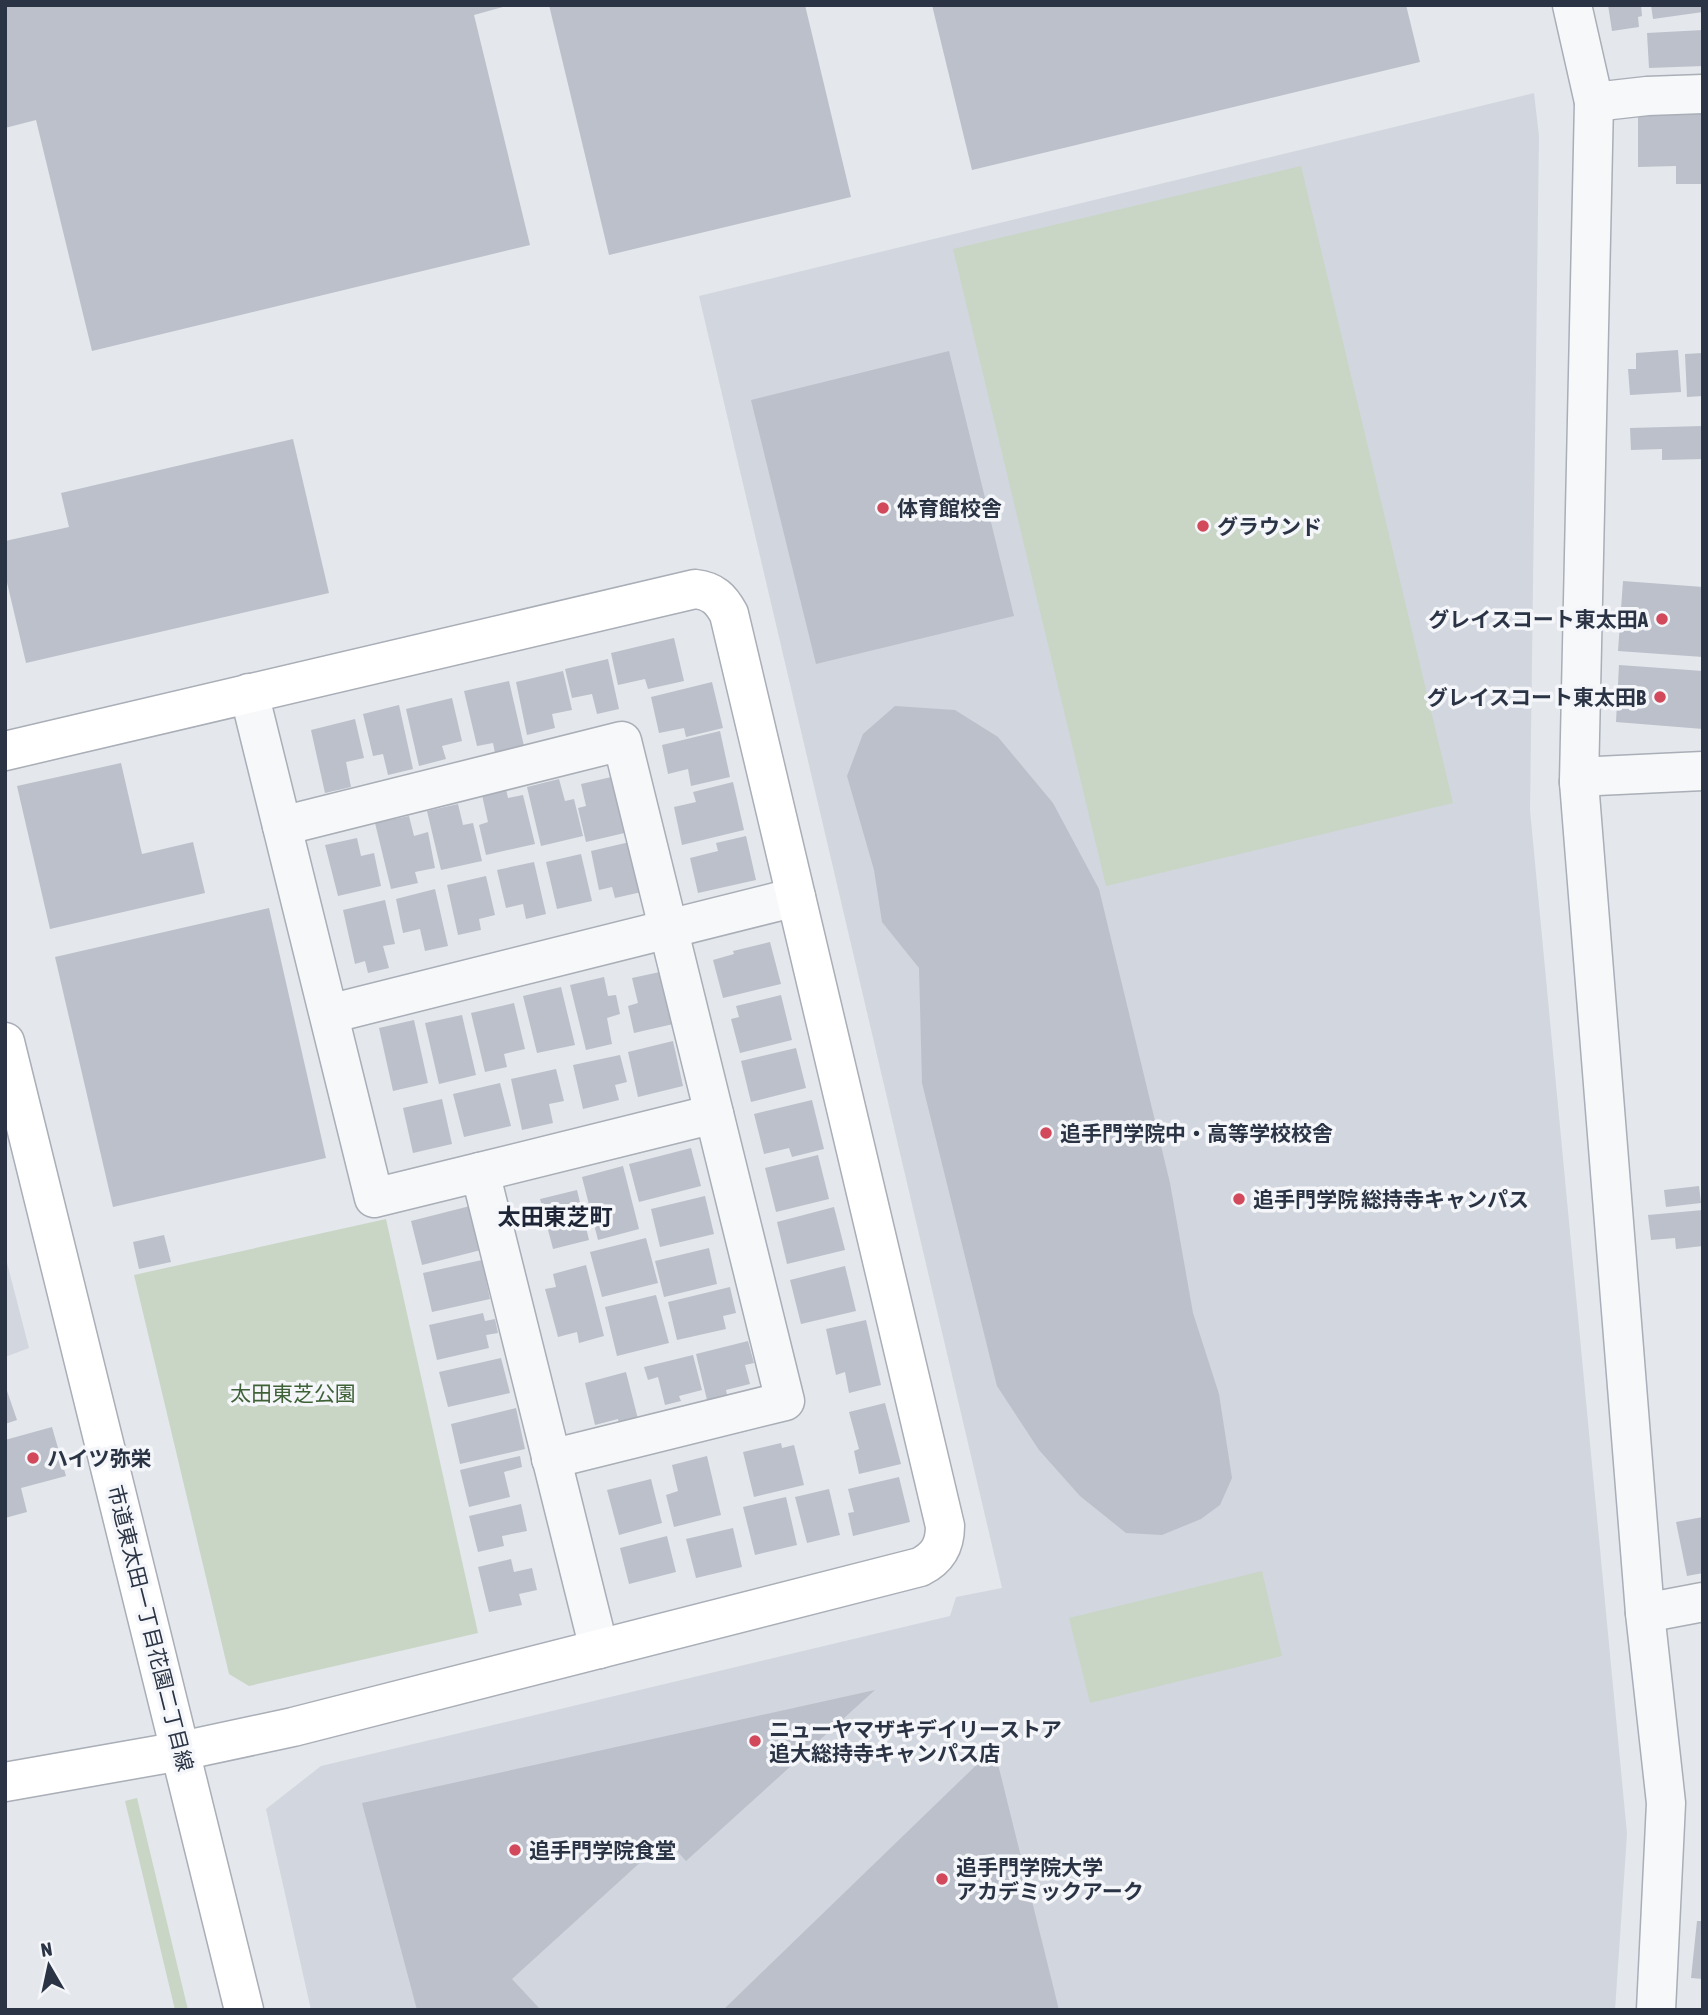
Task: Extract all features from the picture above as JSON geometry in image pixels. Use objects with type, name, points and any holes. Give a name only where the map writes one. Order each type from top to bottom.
[{"type":"street","points":[[1572,5],[1594,102],[1579,782],[1646,1613],[1666,1803],[1656,2010]]},
{"type":"street","points":[[1594,102],[1647,96],[1703,94]]},
{"type":"street","points":[[5,751],[695,589],[712,593],[729,614],[946,1526],[943,1546],[937,1555],[920,1567],[293,1727],[181,1751],[5,1782]]},
{"type":"street","points":[[249,693],[374,1198],[714,1114]]},
{"type":"street","points":[[282,825],[622,741],[785,1401],[551,1459]]},
{"type":"street","points":[[1579,782],[1597,776],[1703,771]]},
{"type":"street","points":[[329,1014],[796,897]]},
{"type":"street","name":"市道東太田一丁目花園二丁目線","points":[[5,1042],[244,2010]]},
{"type":"street","points":[[480,1172],[599,1648]]},
{"type":"street","points":[[1646,1613],[1703,1602]]},
{"type":"shaded area","name":"追手門学院 総持寺キャンパス","points":[[1534,93],[1539,136],[1530,810],[1627,1834],[1615,2010],[311,2010],[266,1809],[321,1766],[950,1616],[956,1597],[1002,1588],[699,296]]},
{"type":"shaded area","points":[[5,1255],[29,1348],[5,1357]]},
{"type":"green space","name":"グラウンド","points":[[1301,166],[1453,803],[1106,886],[953,249]]},
{"type":"green space","name":"太田東芝公園","points":[[386,1219],[478,1633],[249,1686],[229,1674],[134,1275]]},
{"type":"green space","points":[[1262,1571],[1282,1656],[1090,1703],[1069,1618]]},
{"type":"green space","points":[[137,1798],[188,2010],[175,2010],[125,1801]]},
{"type":"building","points":[[5,5],[510,5],[474,15],[530,245],[92,351],[36,120],[5,128]]},
{"type":"building","points":[[549,5],[805,5],[851,197],[609,255]]},
{"type":"building","points":[[932,5],[1406,5],[1420,62],[972,170]]},
{"type":"building","points":[[1608,5],[1641,5],[1639,27],[1612,31]]},
{"type":"building","points":[[1651,5],[1703,5],[1703,12],[1653,19]]},
{"type":"building","points":[[1703,30],[1703,66],[1649,68],[1647,33]]},
{"type":"building","points":[[1703,111],[1703,184],[1676,184],[1676,166],[1638,167],[1638,112]]},
{"type":"building","points":[[1678,350],[1681,392],[1630,395],[1628,369],[1636,369],[1636,353]]},
{"type":"building","name":"体育館校舎","points":[[949,351],[1014,616],[816,664],[751,400]]},
{"type":"building","points":[[1703,353],[1703,396],[1687,397],[1685,354]]},
{"type":"building","points":[[1703,426],[1703,459],[1662,460],[1662,449],[1631,450],[1630,428]]},
{"type":"building","points":[[293,439],[329,593],[26,663],[5,574],[5,541],[69,527],[61,493]]},
{"type":"building","name":"グレイスコート東太田A","points":[[1623,581],[1703,587],[1703,657],[1618,651]]},
{"type":"building","points":[[674,638],[684,681],[648,689],[645,679],[618,685],[611,653]]},
{"type":"building","points":[[608,659],[619,709],[597,714],[592,694],[572,698],[565,669]]},
{"type":"building","name":"グレイスコート東太田B","points":[[1619,665],[1703,671],[1703,729],[1616,722]]},
{"type":"building","points":[[563,671],[572,710],[552,714],[555,728],[527,735],[516,682]]},
{"type":"building","points":[[509,681],[524,746],[495,753],[493,743],[477,746],[464,691]]},
{"type":"building","points":[[712,682],[723,728],[686,737],[684,728],[659,733],[651,697]]},
{"type":"building","points":[[452,698],[462,741],[442,746],[446,759],[419,766],[406,709]]},
{"type":"building","points":[[399,705],[413,769],[388,775],[383,754],[373,756],[363,714]]},
{"type":"building","name":"追手門学院中・高等学校校舎","points":[[895,706],[955,710],[998,737],[1053,803],[1099,889],[1170,1183],[1193,1313],[1219,1394],[1232,1478],[1220,1505],[1201,1519],[1162,1535],[1126,1533],[1080,1496],[1039,1450],[997,1386],[922,1083],[919,968],[882,922],[874,870],[847,776],[863,734]]},
{"type":"building","points":[[355,719],[364,758],[346,762],[351,787],[325,793],[311,730]]},
{"type":"building","points":[[720,731],[730,777],[691,786],[688,769],[668,774],[662,745]]},
{"type":"building","points":[[121,763],[142,854],[193,842],[205,893],[50,929],[17,786]]},
{"type":"building","points":[[620,775],[633,831],[586,842],[578,808],[586,806],[581,784]]},
{"type":"building","points":[[559,779],[565,801],[574,799],[583,836],[541,846],[527,787]]},
{"type":"building","points":[[733,782],[744,830],[682,845],[674,807],[696,802],[693,792]]},
{"type":"building","points":[[506,789],[508,798],[523,795],[535,844],[486,855],[479,825],[488,822],[482,795]]},
{"type":"building","points":[[458,804],[463,825],[473,823],[482,861],[441,870],[427,811]]},
{"type":"building","points":[[409,816],[414,836],[428,832],[435,868],[415,872],[418,883],[391,889],[375,823]]},
{"type":"building","points":[[746,836],[756,880],[698,893],[690,858],[718,851],[716,843]]},
{"type":"building","points":[[357,838],[361,856],[374,853],[381,886],[338,896],[325,845]]},
{"type":"building","points":[[634,841],[646,891],[615,898],[612,887],[599,890],[591,851]]},
{"type":"building","points":[[581,854],[592,901],[557,909],[546,862]]},
{"type":"building","points":[[534,862],[546,914],[526,919],[523,904],[506,908],[497,870]]},
{"type":"building","points":[[486,876],[495,915],[479,919],[481,930],[458,935],[447,885]]},
{"type":"building","points":[[435,889],[448,946],[425,951],[420,929],[403,933],[396,899]]},
{"type":"building","points":[[385,900],[395,944],[383,946],[389,968],[368,973],[365,961],[355,964],[343,910]]},
{"type":"building","points":[[269,908],[326,1158],[113,1207],[55,957]]},
{"type":"building","points":[[770,942],[781,984],[723,998],[713,960],[734,954],[733,951]]},
{"type":"building","points":[[669,970],[682,1022],[634,1033],[628,1006],[638,1003],[632,978]]},
{"type":"building","points":[[604,977],[608,996],[616,995],[620,1014],[607,1018],[612,1044],[586,1050],[570,985]]},
{"type":"building","points":[[561,987],[575,1045],[537,1053],[523,996]]},
{"type":"building","points":[[781,995],[792,1040],[740,1053],[731,1019],[739,1017],[736,1006]]},
{"type":"building","points":[[514,1003],[525,1049],[504,1054],[507,1067],[485,1072],[471,1013]]},
{"type":"building","points":[[462,1015],[476,1075],[439,1084],[425,1023]]},
{"type":"building","points":[[414,1020],[428,1083],[393,1091],[379,1028]]},
{"type":"building","points":[[673,1041],[683,1086],[638,1097],[628,1052]]},
{"type":"building","points":[[796,1048],[806,1088],[751,1102],[741,1061]]},
{"type":"building","points":[[620,1055],[627,1082],[615,1085],[619,1100],[583,1109],[573,1065]]},
{"type":"building","points":[[556,1069],[564,1101],[549,1104],[553,1123],[522,1130],[511,1079]]},
{"type":"building","points":[[500,1083],[511,1126],[464,1137],[453,1094]]},
{"type":"building","points":[[442,1099],[452,1144],[413,1153],[403,1108]]},
{"type":"building","points":[[812,1100],[824,1149],[792,1157],[789,1148],[764,1154],[754,1114]]},
{"type":"building","points":[[691,1148],[701,1186],[639,1202],[629,1164]]},
{"type":"building","points":[[818,1155],[829,1199],[776,1212],[765,1168]]},
{"type":"building","points":[[623,1166],[639,1229],[598,1240],[582,1177]]},
{"type":"building","points":[[1699,1186],[1701,1203],[1666,1207],[1664,1190]]},
{"type":"building","points":[[577,1190],[589,1240],[553,1249],[540,1199]]},
{"type":"building","points":[[705,1196],[714,1234],[660,1247],[651,1209]]},
{"type":"building","points":[[474,1205],[485,1249],[422,1265],[411,1221]]},
{"type":"building","points":[[834,1207],[845,1250],[787,1264],[777,1222]]},
{"type":"building","points":[[1703,1210],[1703,1246],[1676,1249],[1675,1238],[1651,1240],[1648,1215]]},
{"type":"building","points":[[164,1235],[171,1262],[139,1269],[133,1242]]},
{"type":"building","points":[[646,1238],[658,1283],[602,1297],[590,1252]]},
{"type":"building","points":[[709,1248],[717,1284],[664,1297],[655,1261]]},
{"type":"building","points":[[482,1260],[490,1299],[432,1312],[423,1273]]},
{"type":"building","points":[[586,1265],[604,1336],[579,1343],[577,1332],[558,1337],[545,1289],[556,1287],[553,1274]]},
{"type":"building","points":[[845,1266],[856,1311],[801,1324],[790,1280]]},
{"type":"building","points":[[730,1287],[736,1313],[723,1316],[726,1329],[677,1340],[668,1302]]},
{"type":"building","points":[[656,1295],[669,1343],[617,1356],[605,1307]]},
{"type":"building","points":[[483,1313],[485,1321],[495,1319],[498,1333],[486,1335],[489,1348],[437,1360],[429,1325]]},
{"type":"building","points":[[866,1320],[881,1385],[849,1393],[845,1372],[836,1375],[826,1329]]},
{"type":"building","points":[[748,1341],[754,1363],[745,1365],[750,1384],[726,1390],[727,1395],[707,1400],[696,1354]]},
{"type":"building","points":[[693,1355],[702,1390],[679,1396],[681,1401],[665,1405],[658,1377],[648,1380],[644,1367]]},
{"type":"building","points":[[501,1358],[510,1393],[448,1407],[439,1372]]},
{"type":"building","points":[[626,1372],[638,1419],[619,1424],[618,1419],[595,1425],[585,1383]]},
{"type":"building","points":[[5,1385],[17,1420],[5,1424]]},
{"type":"building","points":[[885,1403],[901,1464],[859,1474],[854,1451],[859,1449],[849,1412]]},
{"type":"building","points":[[516,1408],[525,1449],[460,1464],[451,1424]]},
{"type":"building","name":"ハイツ弥栄","points":[[52,1427],[66,1476],[21,1488],[27,1512],[5,1518],[5,1440]]},
{"type":"building","points":[[781,1443],[782,1448],[794,1445],[804,1485],[754,1497],[743,1452]]},
{"type":"building","points":[[520,1456],[522,1467],[504,1472],[510,1497],[469,1507],[460,1470]]},
{"type":"building","points":[[707,1456],[721,1515],[674,1527],[666,1495],[678,1491],[672,1465]]},
{"type":"building","points":[[899,1477],[910,1522],[853,1536],[848,1513],[854,1512],[848,1489]]},
{"type":"building","points":[[651,1479],[662,1523],[619,1535],[607,1490]]},
{"type":"building","points":[[829,1489],[840,1535],[807,1543],[795,1497]]},
{"type":"building","points":[[786,1497],[797,1545],[755,1555],[743,1507]]},
{"type":"building","points":[[521,1504],[527,1531],[502,1536],[504,1546],[478,1552],[469,1516]]},
{"type":"building","points":[[1703,1517],[1703,1573],[1687,1576],[1676,1522]]},
{"type":"building","points":[[733,1528],[742,1567],[696,1578],[686,1539]]},
{"type":"building","points":[[667,1536],[676,1572],[629,1584],[620,1548]]},
{"type":"building","points":[[511,1559],[514,1572],[532,1568],[537,1590],[519,1594],[522,1605],[489,1612],[478,1567]]},
{"type":"building","name":"追手門学院食堂","points":[[875,1690],[686,1861],[666,1839],[512,1979],[539,2008],[537,2010],[417,2010],[362,1803]]},
{"type":"building","name":"追手門学院大学 アカデミックアーク","points":[[994,1748],[1059,2010],[723,2010]]},
{"type":"building","points":[[1697,1921],[1703,1921],[1703,1979],[1691,1978]]},
{"type":"place","name":"体育館校舎","points":[[883,508]]},
{"type":"place","name":"グラウンド","points":[[1203,526]]},
{"type":"place","name":"グレイスコート東太田A","points":[[1662,619]]},
{"type":"place","name":"グレイスコート東太田B","points":[[1660,697]]},
{"type":"place","name":"追手門学院中・高等学校校舎","points":[[1046,1133]]},
{"type":"place","name":"追手門学院 総持寺キャンパス","points":[[1239,1199]]},
{"type":"place","name":"ハイツ弥栄","points":[[33,1458]]},
{"type":"place","name":"ニューヤマザキデイリーストア 追大総持寺キャンパス店","points":[[755,1741]]},
{"type":"place","name":"追手門学院食堂","points":[[515,1850]]},
{"type":"place","name":"追手門学院大学 アカデミックアーク","points":[[942,1879]]},
{"type":"district","name":"太田東芝町","points":[[555,1217]]}]
